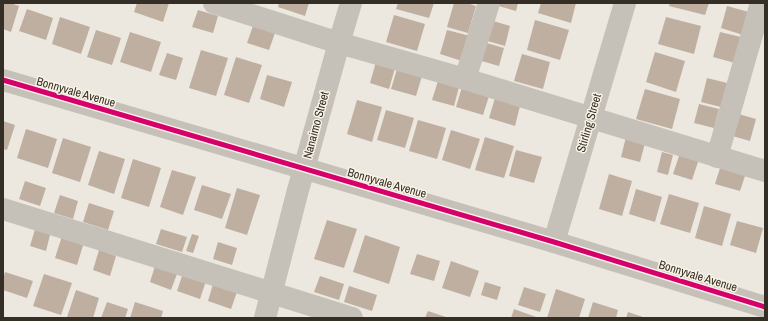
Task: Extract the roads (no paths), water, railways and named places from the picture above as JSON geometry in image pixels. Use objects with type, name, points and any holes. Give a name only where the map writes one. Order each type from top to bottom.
[{"type":"street","name":"Nanaimo Street","points":[[265,318],[298,190],[351,3]]},
{"type":"street","points":[[464,80],[489,3]]},
{"type":"street","name":"Stirling Street","points":[[554,242],[625,3]]},
{"type":"street","points":[[717,157],[761,3]]},
{"type":"street","points":[[221,4],[339,43],[765,171]]},
{"type":"street","name":"Bonnyvale Avenue","points":[[3,80],[554,242],[765,307]]},
{"type":"street","points":[[3,209],[352,318]]}]
